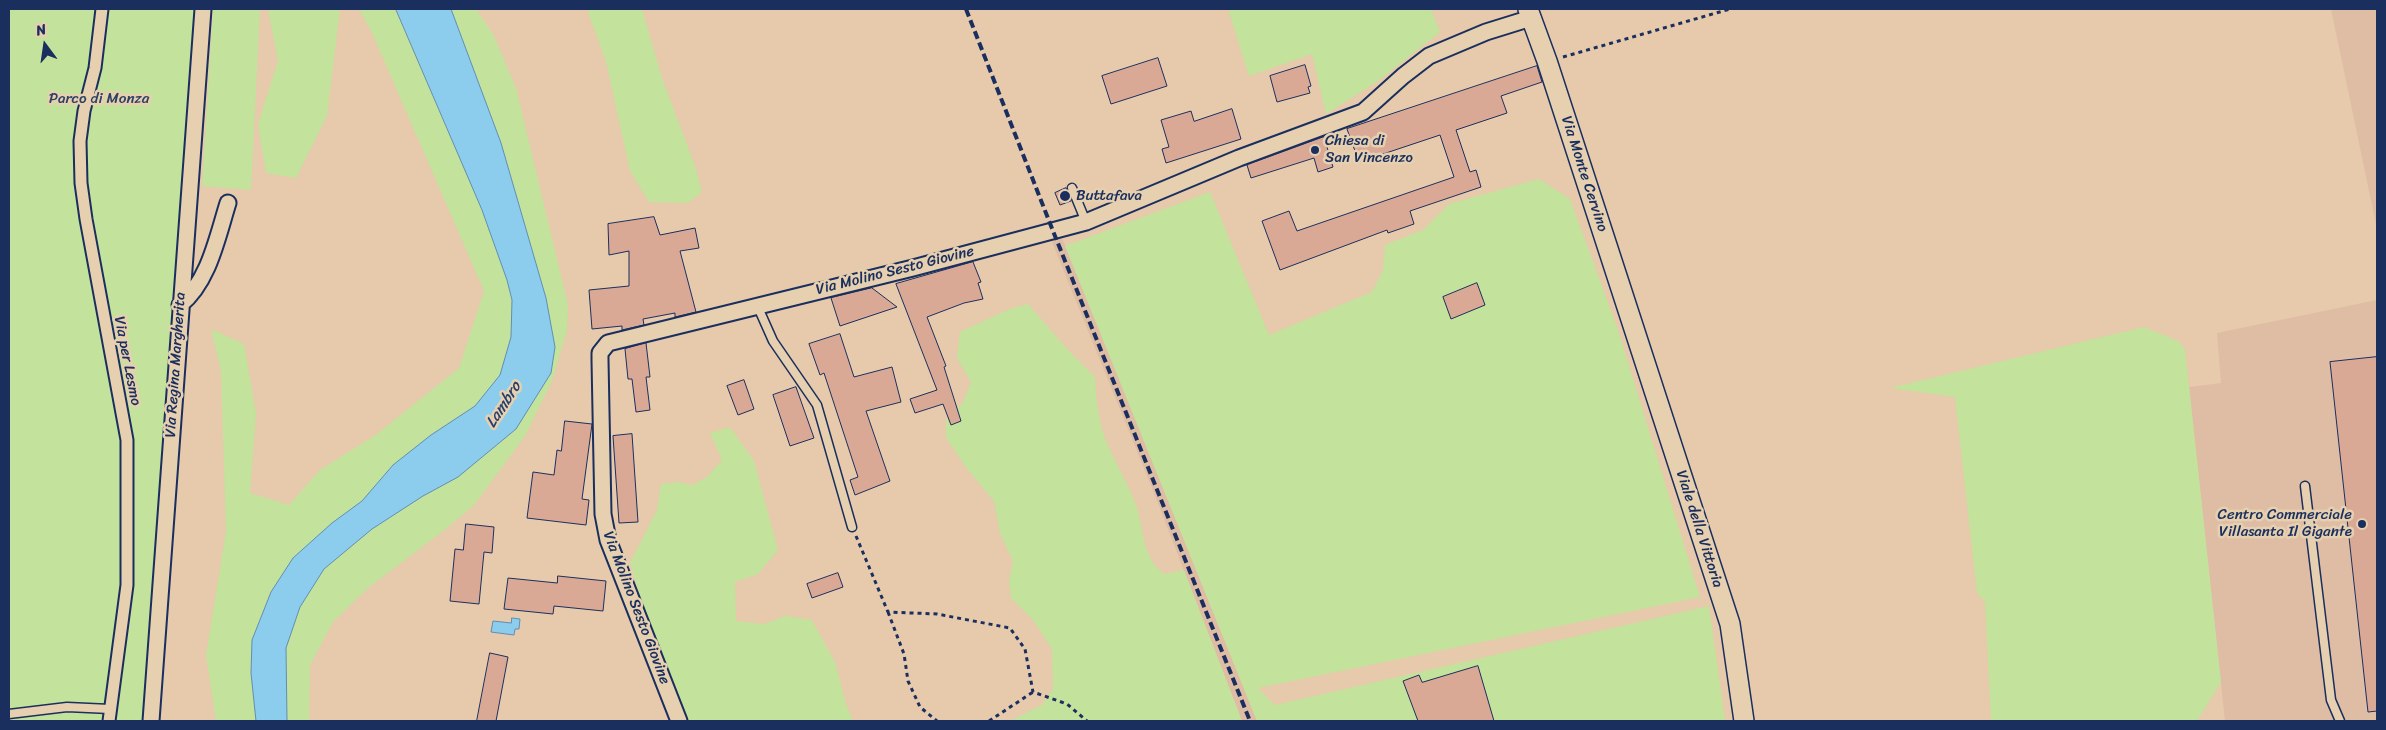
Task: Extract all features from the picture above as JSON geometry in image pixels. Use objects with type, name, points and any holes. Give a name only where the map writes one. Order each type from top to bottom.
[{"type":"street","name":"Via per Lesmo","points":[[102,9],[95,68],[84,111],[80,141],[81,183],[86,219],[127,440],[127,585],[109,721]]},
{"type":"street","name":"Via Regina Margherita","points":[[151,721],[202,9]]},
{"type":"street","name":"Via Monte Cervino","points":[[1530,13],[1637,340]]},
{"type":"street","name":"Via Molino Sesto Giovine","points":[[679,721],[608,540],[603,514],[600,353],[608,342],[1086,222],[1239,158],[1363,112],[1403,76],[1429,56],[1530,13]]},
{"type":"street","points":[[180,305],[193,294],[206,270],[228,203]]},
{"type":"street","name":"Viale della Vittoria","points":[[1637,340],[1730,624],[1744,721]]},
{"type":"lane","points":[[1072,188],[1086,222]]},
{"type":"lane","points":[[758,305],[773,341],[817,405],[852,527]]},
{"type":"lane","points":[[2306,486],[2331,700],[2340,721]]},
{"type":"lane","points":[[9,714],[67,707],[110,709]]},
{"type":"path","points":[[1547,61],[1730,9]]},
{"type":"path","points":[[852,527],[904,654],[908,681],[920,707],[937,721]]},
{"type":"path","points":[[888,612],[936,614],[1010,628],[1025,649],[1033,692]]},
{"type":"path","points":[[989,721],[1033,692]]},
{"type":"path","points":[[1033,692],[1067,704],[1087,721]]},
{"type":"shaded area","points":[[2331,9],[2377,9],[2377,229],[2368,186]]},
{"type":"shaded area","points":[[1062,238],[1257,721],[1242,721],[1154,493],[1052,242]]},
{"type":"shaded area","points":[[2377,300],[2377,721],[2225,721],[2189,387],[2221,383],[2217,333]]},
{"type":"green space","name":"Parco di Monza","points":[[9,9],[196,9],[142,721],[9,721]]},
{"type":"green space","points":[[213,9],[260,9],[251,190],[202,186]]},
{"type":"green space","points":[[268,9],[340,9],[327,116],[296,178],[266,173],[258,124],[278,61]]},
{"type":"green space","points":[[359,9],[396,9],[482,210],[507,280],[512,300],[511,337],[500,375],[475,406],[431,435],[393,465],[362,501],[332,523],[293,558],[271,592],[252,640],[251,673],[256,721],[216,721],[206,655],[226,531],[221,371],[211,329],[244,344],[256,413],[250,493],[289,505],[320,470],[377,434],[459,368],[484,291],[372,33]]},
{"type":"green space","points":[[451,9],[476,9],[493,34],[516,88],[568,305],[567,330],[552,381],[525,436],[474,505],[442,532],[368,588],[333,622],[310,665],[309,721],[287,721],[286,649],[300,607],[324,569],[372,529],[423,496],[458,477],[516,429],[551,373],[555,347],[546,298],[501,143]]},
{"type":"green space","points":[[587,9],[642,9],[662,78],[695,166],[702,192],[688,203],[649,202],[630,171],[606,62]]},
{"type":"green space","points":[[1228,9],[1431,9],[1440,32],[1378,81],[1326,114],[1312,54],[1249,76]]},
{"type":"green space","points":[[1539,179],[1570,199],[1618,330],[1700,597],[1258,688],[1275,705],[1709,606],[1725,721],[1257,721],[1065,246],[1210,192],[1269,335],[1372,292],[1383,270],[1385,245],[1423,230],[1449,204]]},
{"type":"green space","points":[[1028,304],[1069,351],[1095,377],[1098,409],[1103,433],[1137,508],[1148,553],[1157,568],[1165,574],[1184,570],[1242,721],[1010,721],[1042,705],[1053,689],[1052,649],[1033,620],[1011,598],[1009,581],[1013,561],[1000,533],[994,501],[968,470],[946,438],[946,421],[963,402],[971,382],[957,358],[960,332],[1010,309]]},
{"type":"green space","points":[[2144,327],[2178,341],[2185,349],[2221,682],[2197,721],[1991,721],[1985,602],[1977,593],[1955,397],[1890,388]]},
{"type":"green space","points":[[730,427],[754,461],[778,550],[758,574],[735,582],[736,621],[764,624],[786,616],[812,620],[835,662],[846,704],[853,721],[687,721],[653,639],[630,563],[657,510],[661,484],[678,482],[692,485],[707,477],[722,460],[710,433]]},
{"type":"water","name":"Lambro","points":[[396,9],[451,9],[501,143],[546,298],[555,347],[551,373],[516,429],[458,477],[423,496],[372,529],[324,569],[300,607],[286,648],[287,721],[256,721],[251,673],[252,640],[271,592],[293,558],[332,523],[362,501],[393,465],[431,435],[475,406],[500,375],[511,337],[512,300],[507,280],[482,210]]},
{"type":"water","points":[[512,618],[520,619],[519,629],[515,629],[514,635],[491,632],[493,621],[511,623]]},
{"type":"building","points":[[1158,58],[1167,86],[1111,104],[1102,76]]},
{"type":"building","points":[[1305,65],[1311,86],[1308,87],[1310,93],[1277,102],[1270,76]]},
{"type":"building","points":[[1537,66],[1542,82],[1501,96],[1507,113],[1456,130],[1470,172],[1476,170],[1481,187],[1410,211],[1414,224],[1388,233],[1387,230],[1280,270],[1262,221],[1289,211],[1297,231],[1454,177],[1440,135],[1359,162],[1347,129]]},
{"type":"building","points":[[1232,109],[1241,139],[1166,163],[1162,149],[1169,147],[1161,120],[1191,111],[1194,121]]},
{"type":"building","points":[[1324,137],[1333,167],[1318,172],[1314,158],[1251,178],[1247,165]]},
{"type":"building","points":[[1066,188],[1071,201],[1060,205],[1055,193]]},
{"type":"building","points":[[654,217],[660,235],[695,228],[699,248],[680,251],[696,312],[675,317],[675,313],[643,319],[644,325],[622,330],[622,326],[592,329],[589,290],[629,286],[629,251],[609,255],[608,224]]},
{"type":"building","points":[[973,262],[981,282],[978,283],[983,299],[964,303],[927,317],[946,366],[944,367],[961,421],[951,425],[943,404],[915,413],[910,399],[937,390],[896,284]]},
{"type":"building","points":[[1477,283],[1485,305],[1451,319],[1443,297]]},
{"type":"building","points":[[872,288],[897,307],[840,326],[831,298]]},
{"type":"building","points":[[840,334],[854,377],[892,367],[901,402],[866,411],[890,481],[855,495],[850,480],[858,477],[824,373],[820,375],[809,344]]},
{"type":"building","points":[[646,343],[650,377],[646,377],[650,410],[636,412],[632,379],[628,379],[625,349]]},
{"type":"building","name":"Centro Commerciale Villasanta Il Gigante","points":[[2377,357],[2377,711],[2368,712],[2330,362]]},
{"type":"building","points":[[744,380],[754,409],[738,415],[727,386]]},
{"type":"building","points":[[796,387],[814,438],[790,446],[773,395]]},
{"type":"building","points":[[565,421],[592,424],[582,499],[589,500],[586,525],[527,518],[533,472],[554,475],[557,450],[561,451]]},
{"type":"building","points":[[632,434],[638,522],[619,523],[613,436]]},
{"type":"building","points":[[466,524],[494,527],[492,553],[484,552],[479,604],[450,601],[455,549],[463,550]]},
{"type":"building","points":[[838,573],[843,587],[812,598],[807,584]]},
{"type":"building","points":[[558,576],[606,581],[603,611],[554,606],[553,614],[504,609],[508,578],[557,583]]},
{"type":"building","points":[[490,653],[508,657],[496,721],[477,721]]},
{"type":"building","points":[[1478,666],[1494,721],[1418,721],[1403,681],[1419,675],[1422,682]]},
{"type":"railway","points":[[966,9],[1250,721]]},
{"type":"place","name":"Chiesa di San Vincenzo","points":[[1315,150]]},
{"type":"place","name":"Buttafava","points":[[1065,196]]},
{"type":"place","name":"Centro Commerciale Villasanta Il Gigante","points":[[2362,524]]}]
